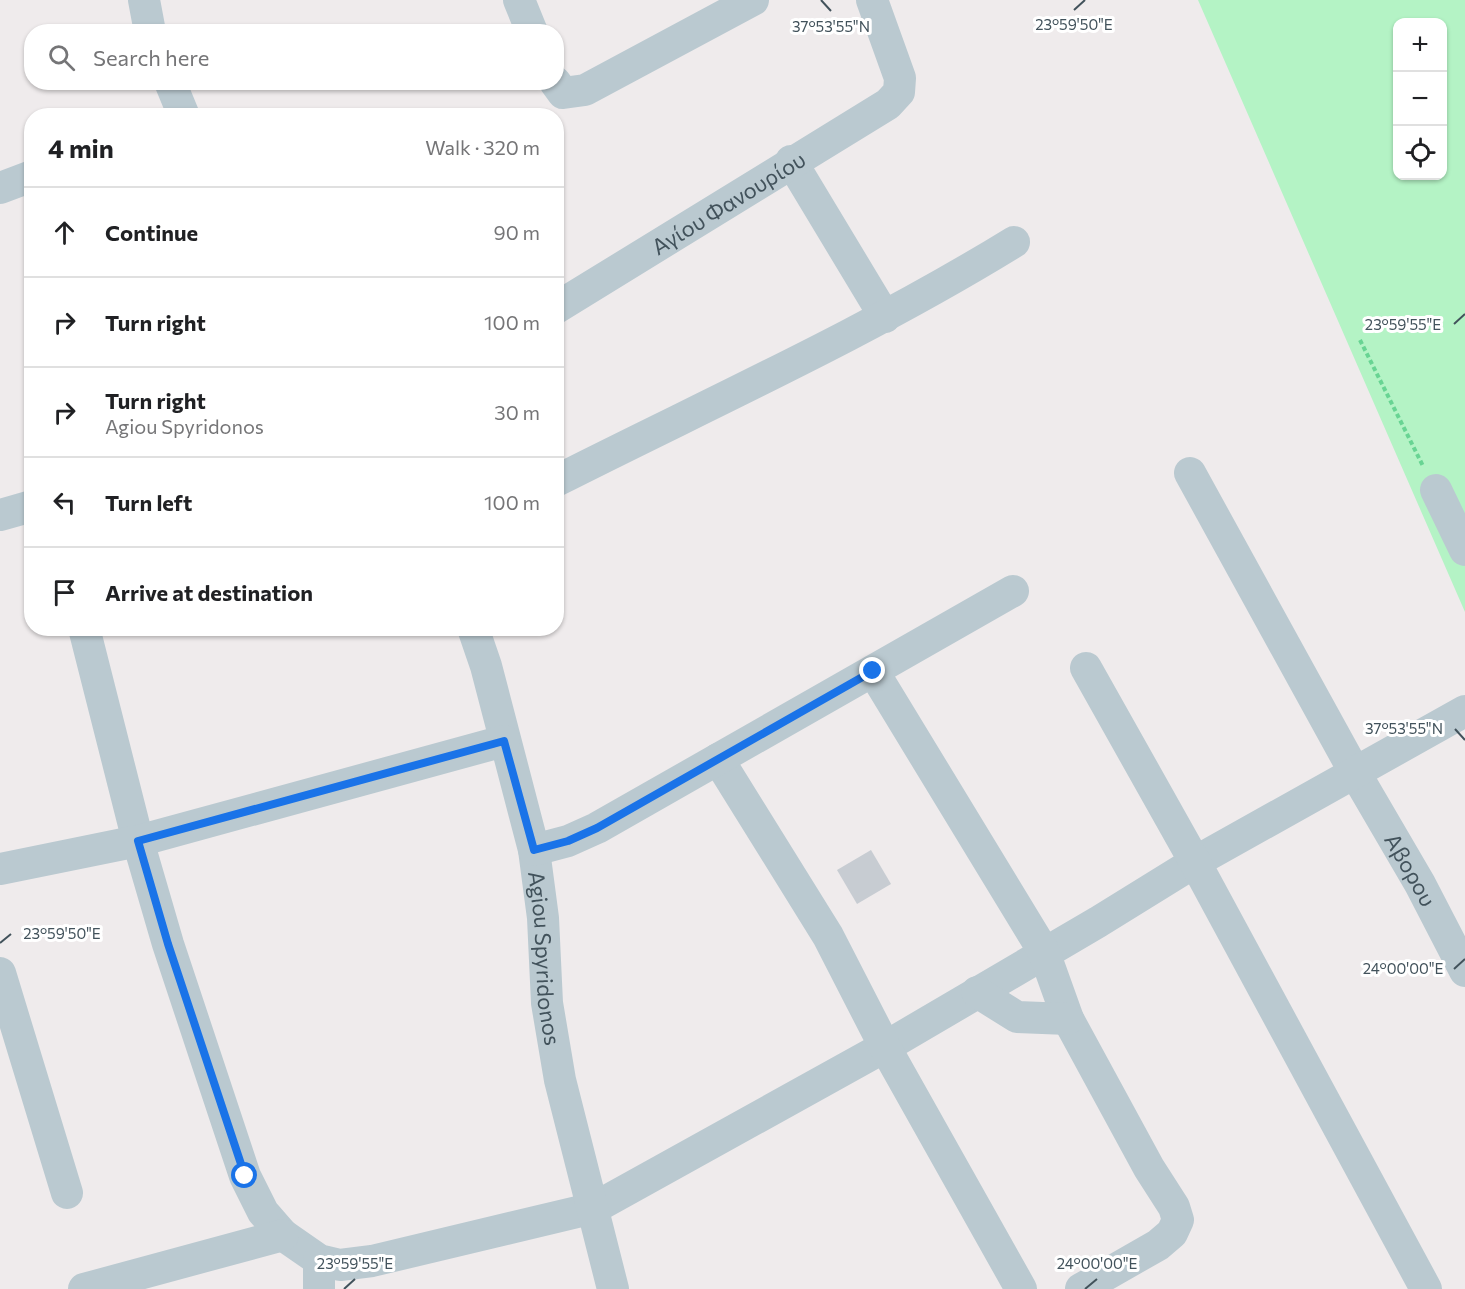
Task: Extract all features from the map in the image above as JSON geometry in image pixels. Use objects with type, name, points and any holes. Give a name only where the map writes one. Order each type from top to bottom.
[{"type":"street","points":[[144,0],[148,24]]},
{"type":"street","points":[[519,0],[529,24]]},
{"type":"street","points":[[561,90],[563,93],[585,90],[753,0]]},
{"type":"street","name":"Αγίου Φανουρίου","points":[[564,303],[791,161],[888,104],[898,92],[900,78],[872,0]]},
{"type":"street","points":[[174,90],[180,108]]},
{"type":"street","points":[[791,161],[885,317]]},
{"type":"street","points":[[0,188],[24,179]]},
{"type":"street","points":[[564,477],[885,317],[946,284],[1014,242]]},
{"type":"street","name":"Αβορου","points":[[1190,473],[1354,771],[1420,884],[1465,971]]},
{"type":"street","points":[[1436,490],[1465,550]]},
{"type":"street","points":[[0,515],[24,508]]},
{"type":"street","points":[[534,850],[568,841],[597,828],[1013,591]]},
{"type":"street","points":[[86,636],[138,841],[168,944],[245,1176],[263,1212],[319,1274],[340,1265],[372,1261],[594,1208],[885,1047],[1195,862],[1354,771],[1465,711]]},
{"type":"street","name":"Agiou Spyridonos","points":[[476,636],[486,666],[534,850],[543,918],[549,1014],[560,1080],[613,1289]]},
{"type":"street","points":[[1086,668],[1195,862],[1426,1289]]},
{"type":"street","points":[[873,671],[1044,952],[1068,1019],[1149,1168],[1174,1207],[1178,1220],[1172,1233],[1158,1245],[1082,1289]]},
{"type":"street","points":[[0,869],[138,841],[504,741]]},
{"type":"street","points":[[718,759],[828,936],[885,1047],[1021,1289]]},
{"type":"street","points":[[0,973],[67,1193]]},
{"type":"street","points":[[977,992],[1017,1017],[1068,1019]]},
{"type":"street","points":[[84,1289],[283,1235]]},
{"type":"path","points":[[1360,340],[1436,490]]},
{"type":"green space","points":[[1198,0],[1465,0],[1465,612]]},
{"type":"building","points":[[871,850],[891,884],[857,904],[837,870]]},
{"type":"route","points":[[245,1176],[168,944],[138,841],[504,741],[534,850],[568,841],[597,828],[873,671]]}]
